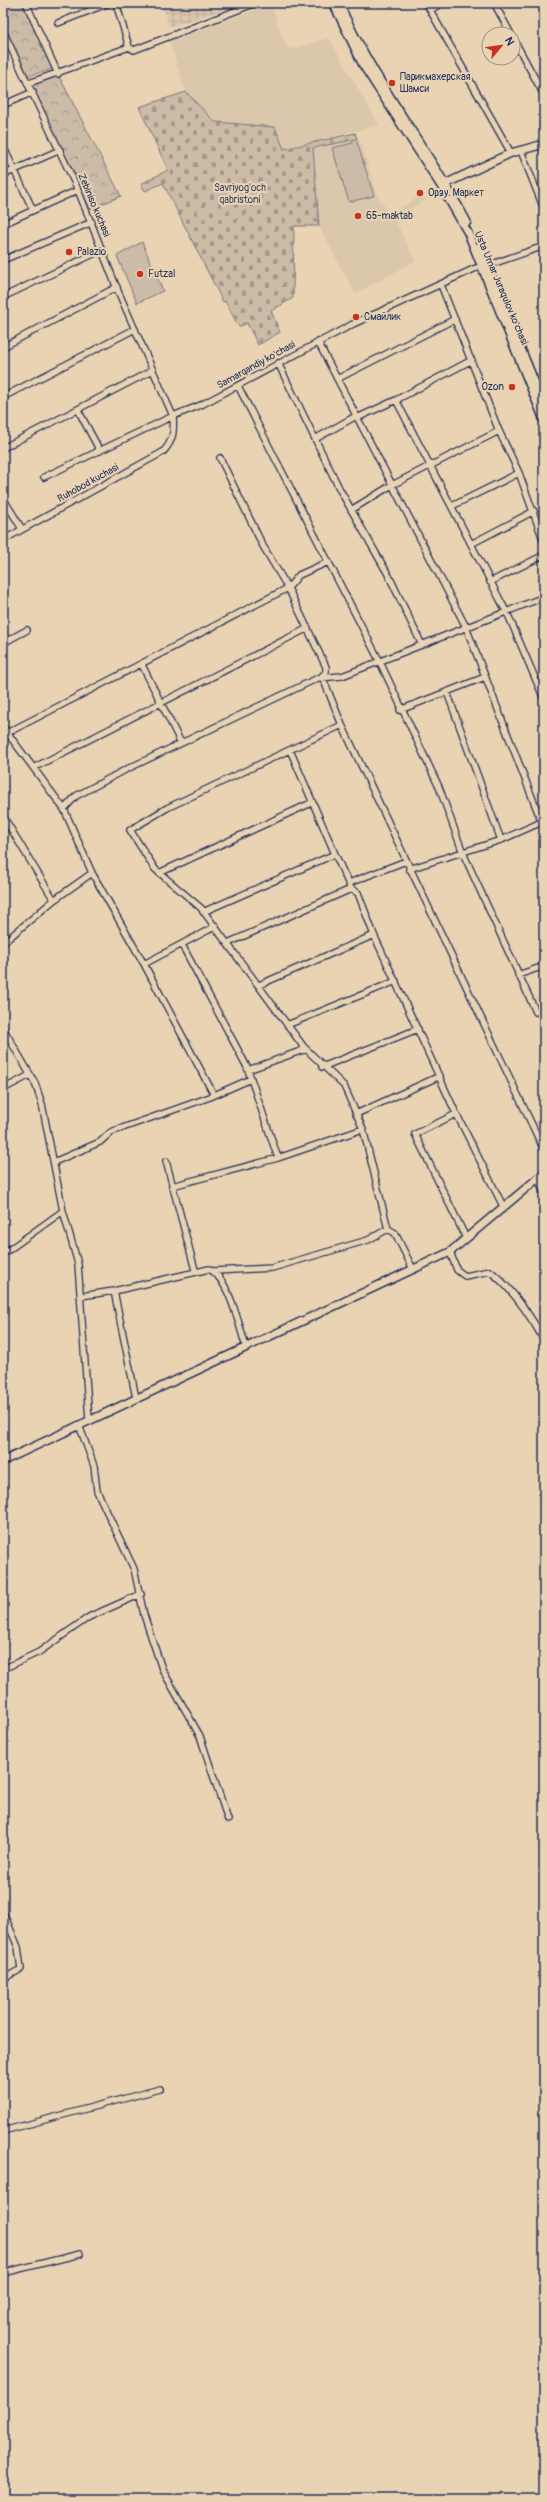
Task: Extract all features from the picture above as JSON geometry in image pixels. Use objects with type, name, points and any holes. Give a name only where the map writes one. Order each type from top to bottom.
[{"type":"main road","name":"Usta Umar Juraqulov ko'chasi","points":[[333,3],[363,64],[443,185],[468,233],[488,276],[544,420]]},
{"type":"main road","name":"Usta Umar Juraqulov ko'chasi","points":[[339,3],[367,62],[443,185],[491,272],[544,405]]},
{"type":"main road","points":[[443,185],[511,153],[544,144]]},
{"type":"main road","points":[[3,1461],[246,1346],[450,1252],[544,1173]]},
{"type":"street","points":[[26,3],[58,74]]},
{"type":"street","points":[[58,22],[109,3]]},
{"type":"street","points":[[116,3],[129,47],[134,50],[256,3]]},
{"type":"street","points":[[426,3],[511,153]]},
{"type":"street","points":[[430,10],[442,3]]},
{"type":"street","points":[[494,3],[506,26]]},
{"type":"street","name":"Zebiniso kuchasi","points":[[3,31],[29,83],[92,222],[117,287],[173,416],[174,434]]},
{"type":"street","points":[[29,83],[58,74],[129,47]]},
{"type":"street","points":[[521,53],[544,95]]},
{"type":"street","points":[[3,105],[33,92]]},
{"type":"street","points":[[3,146],[33,210]]},
{"type":"street","points":[[3,175],[60,150]]},
{"type":"street","points":[[521,151],[544,209]]},
{"type":"street","points":[[3,224],[78,190]]},
{"type":"street","points":[[3,260],[92,222]]},
{"type":"street","points":[[495,264],[544,246]]},
{"type":"street","points":[[3,297],[102,250]]},
{"type":"street","name":"Samarqandiy ko'chasi","points":[[44,477],[238,386],[318,342],[476,268]]},
{"type":"street","points":[[441,285],[499,431],[519,473],[544,542]]},
{"type":"street","points":[[3,347],[117,287]]},
{"type":"street","points":[[337,379],[455,319]]},
{"type":"street","points":[[3,398],[135,329]]},
{"type":"street","points":[[318,342],[466,628],[544,823],[501,840],[409,869]]},
{"type":"street","points":[[315,439],[357,417],[396,400],[472,360]]},
{"type":"street","points":[[278,363],[351,510],[389,576],[422,645]]},
{"type":"street","points":[[3,448],[153,370]]},
{"type":"street","points":[[238,386],[380,662],[400,710],[438,786],[462,853],[536,1012]]},
{"type":"street","points":[[396,400],[432,466],[507,613],[544,699]]},
{"type":"street","points":[[78,410],[100,451]]},
{"type":"street","points":[[351,510],[392,485],[499,431]]},
{"type":"street","name":"Ruhobod kuchasi","points":[[3,540],[163,452],[170,444],[174,434]]},
{"type":"street","points":[[64,809],[76,796],[181,743],[322,676],[326,672],[326,667],[308,628],[288,588],[263,546],[220,458]]},
{"type":"street","points":[[452,506],[519,473]]},
{"type":"street","points":[[3,498],[22,529]]},
{"type":"street","points":[[471,544],[534,511]]},
{"type":"street","points":[[490,582],[544,555]]},
{"type":"street","points":[[5,734],[142,665],[288,588],[299,575],[328,562]]},
{"type":"street","points":[[322,676],[342,676],[507,613],[544,597]]},
{"type":"street","points":[[35,767],[308,628]]},
{"type":"street","points":[[3,643],[27,630]]},
{"type":"street","points":[[142,665],[181,743]]},
{"type":"street","points":[[322,676],[342,725],[409,869],[544,1150]]},
{"type":"street","points":[[400,710],[485,677]]},
{"type":"street","points":[[447,692],[501,840]]},
{"type":"street","points":[[342,725],[181,801],[131,827],[130,834],[159,873],[203,912],[216,926],[306,1049],[322,1067],[344,1086],[363,1129],[388,1229],[395,1233],[413,1269]]},
{"type":"street","points":[[3,727],[5,734],[35,767],[64,809],[92,874],[144,964],[214,1096]]},
{"type":"street","points":[[290,750],[311,803],[334,854],[350,886],[358,893],[374,935],[440,1076],[456,1114],[503,1206]]},
{"type":"street","points":[[159,873],[311,803]]},
{"type":"street","points":[[3,816],[54,900]]},
{"type":"street","points":[[203,912],[334,854]]},
{"type":"street","points":[[228,943],[406,861]]},
{"type":"street","points":[[3,943],[54,900],[92,874]]},
{"type":"street","points":[[144,964],[216,926]]},
{"type":"street","points":[[259,985],[374,935]]},
{"type":"street","points":[[182,945],[248,1070],[278,1158]]},
{"type":"street","points":[[518,974],[544,966]]},
{"type":"street","points":[[287,1025],[396,981]]},
{"type":"street","points":[[322,1067],[418,1029]]},
{"type":"street","points":[[4,1031],[30,1075],[42,1104],[63,1211],[78,1264],[89,1420]]},
{"type":"street","points":[[248,1070],[306,1049]]},
{"type":"street","points":[[3,1089],[30,1075]]},
{"type":"street","points":[[356,1114],[440,1076]]},
{"type":"street","points":[[54,1162],[100,1142],[111,1132],[214,1096],[251,1079]]},
{"type":"street","points":[[456,1114],[415,1134],[466,1238]]},
{"type":"street","points":[[172,1186],[278,1158],[363,1129]]},
{"type":"street","points":[[166,1161],[195,1270]]},
{"type":"street","points":[[538,1178],[544,1193]]},
{"type":"street","points":[[3,1254],[63,1211]]},
{"type":"street","points":[[81,1296],[114,1291],[203,1268],[214,1271],[272,1268],[368,1240],[388,1229]]},
{"type":"street","points":[[450,1252],[458,1270],[465,1276],[490,1271],[501,1280],[532,1318],[544,1340]]},
{"type":"street","points":[[214,1271],[229,1295],[246,1346]]},
{"type":"street","points":[[114,1291],[136,1398]]},
{"type":"street","points":[[79,1425],[94,1466],[97,1491],[134,1569],[141,1594],[144,1615],[162,1669],[200,1736],[228,1820]]},
{"type":"street","points":[[3,1669],[39,1652],[89,1617],[141,1594]]},
{"type":"street","points":[[3,1912],[18,1947],[21,1969],[3,1979]]},
{"type":"street","points":[[3,2130],[160,2089]]},
{"type":"street","points":[[3,2273],[80,2254]]},
{"type":"shaded area","points":[[162,3],[245,3],[169,27]]},
{"type":"shaded area","points":[[271,4],[285,44],[291,49],[329,38],[379,125],[284,149],[275,127],[215,122],[186,92],[169,41]]},
{"type":"shaded area","name":"65-maktab","points":[[359,138],[378,197],[390,214],[419,197],[428,199],[394,218],[415,261],[355,294],[319,226],[313,148]]},
{"type":"green space","points":[[3,3],[22,3],[53,69],[28,76],[3,24]]},
{"type":"green space","points":[[59,76],[121,196],[90,209],[32,85]]},
{"type":"green space","name":"Savriyog'och qabristoni","points":[[186,92],[215,122],[275,127],[284,149],[355,133],[357,139],[313,148],[319,226],[294,226],[293,298],[271,311],[280,332],[258,345],[247,323],[239,327],[225,301],[223,302],[163,183],[145,191],[141,184],[168,170],[139,107]]},
{"type":"green space","points":[[357,142],[374,196],[349,202],[332,148]]},
{"type":"green space","name":"Futzal","points":[[142,242],[163,291],[137,303],[117,256]]},
{"type":"place","name":"Парикмахерская Шамси","points":[[392,83]]},
{"type":"place","name":"Орзу. Маркет","points":[[420,193]]},
{"type":"place","name":"65-maktab","points":[[358,216]]},
{"type":"place","name":"Palazio","points":[[69,252]]},
{"type":"place","name":"Futzal","points":[[140,274]]},
{"type":"place","name":"Смайлик","points":[[356,317]]},
{"type":"place","name":"Ozon","points":[[512,387]]}]
